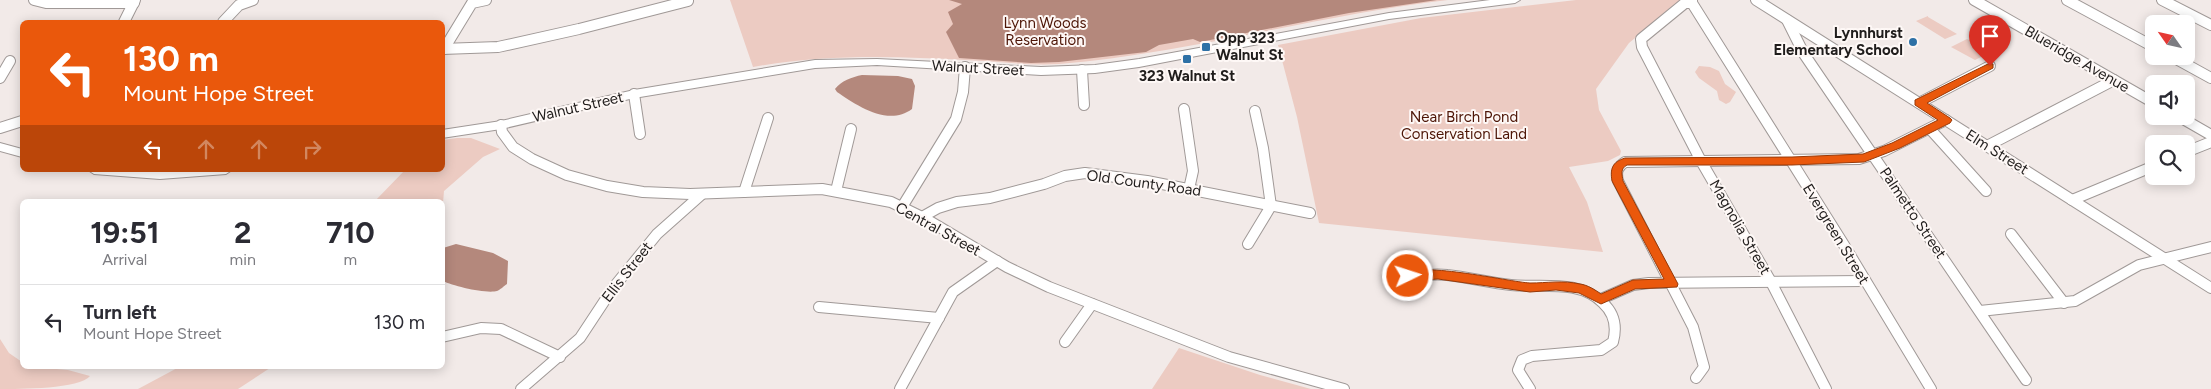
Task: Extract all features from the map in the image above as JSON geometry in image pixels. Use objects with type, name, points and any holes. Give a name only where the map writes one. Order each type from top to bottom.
[{"type":"main road","name":"Walnut Street","points":[[445,134],[501,125],[634,94],[815,64],[877,62],[1041,71],[1082,70],[1139,63],[1389,16],[1515,0]]},
{"type":"main road","points":[[0,147],[20,152]]},
{"type":"main road","points":[[120,172],[160,175],[180,172]]},
{"type":"street","points":[[34,0],[46,3],[134,2],[125,20]]},
{"type":"street","points":[[225,20],[239,5],[253,0]]},
{"type":"street","points":[[445,46],[471,2],[486,0]]},
{"type":"street","name":"Elm Street","points":[[1756,0],[2211,288]]},
{"type":"street","name":"Blueridge Avenue","points":[[1974,0],[2145,97]]},
{"type":"street","points":[[2067,0],[2145,42]]},
{"type":"street","points":[[2162,0],[2211,25]]},
{"type":"street","points":[[445,49],[498,47],[688,1]]},
{"type":"street","name":"Magnolia Street","points":[[1692,2],[1685,3],[1641,39],[1642,47],[1702,162],[1771,282],[1826,389]]},
{"type":"street","name":"Evergreen Street","points":[[1692,2],[1844,245],[1931,389]]},
{"type":"street","name":"Palmetto Street","points":[[1787,20],[1804,54],[2026,380]]},
{"type":"street","points":[[0,78],[10,61]]},
{"type":"street","points":[[2187,65],[2211,78]]},
{"type":"street","points":[[1919,103],[1990,66]]},
{"type":"street","points":[[902,207],[956,119],[963,92],[965,67]]},
{"type":"street","points":[[1082,70],[1084,105]]},
{"type":"street","points":[[1987,146],[2114,80]]},
{"type":"street","points":[[634,94],[640,134]]},
{"type":"street","points":[[1184,109],[1193,171],[1188,189]]},
{"type":"street","points":[[1248,244],[1271,206],[1263,148],[1254,111]]},
{"type":"street","points":[[744,192],[768,118]]},
{"type":"street","points":[[1696,378],[1704,367],[1693,327],[1618,181],[1616,171],[1619,165],[1625,162],[1859,159],[1874,155],[1946,120]]},
{"type":"street","points":[[0,128],[20,122]]},
{"type":"street","name":"Central Street","points":[[501,125],[502,132],[513,147],[532,159],[567,175],[607,186],[643,192],[702,194],[822,189],[866,196],[902,207],[922,216],[997,261],[1036,281],[1221,354],[1344,389]]},
{"type":"street","points":[[2194,125],[2211,135]]},
{"type":"street","points":[[836,191],[852,129]]},
{"type":"street","points":[[1930,129],[1986,192]]},
{"type":"street","points":[[2195,148],[2211,142]]},
{"type":"street","points":[[2072,200],[2145,170]]},
{"type":"street","name":"Old County Road","points":[[922,216],[957,202],[990,198],[1044,184],[1065,176],[1085,173],[1147,181],[1310,213]]},
{"type":"street","name":"Ellis Street","points":[[521,389],[580,338],[612,288],[657,234],[702,194]]},
{"type":"street","points":[[2012,234],[2064,303]]},
{"type":"street","points":[[1980,311],[2064,303],[2082,298],[2139,265],[2211,247]]},
{"type":"street","points":[[900,389],[956,289],[997,261]]},
{"type":"street","points":[[1408,276],[1438,274],[1530,287],[1556,285],[1581,288],[1601,299],[1612,314],[1617,328],[1613,342],[1600,350],[1532,356],[1522,360],[1518,370],[1530,389]]},
{"type":"street","points":[[1601,299],[1633,285],[1649,283],[1864,281]]},
{"type":"street","points":[[1065,342],[1092,304]]},
{"type":"street","points":[[819,307],[939,318]]},
{"type":"street","points":[[445,336],[481,328],[501,329],[560,357]]},
{"type":"green space","name":"Lynn Woods Reservation","points":[[730,0],[1448,0],[1351,15],[1157,51],[1059,64],[859,57],[806,60],[753,67]]},
{"type":"green space","name":"Near Birch Pond Conservation Land","points":[[1576,0],[1681,0],[1629,43],[1596,89],[1599,110],[1621,151],[1620,155],[1608,161],[1569,167],[1587,202],[1603,252],[1319,223],[1297,117],[1278,45],[1421,18]]},
{"type":"green space","points":[[1928,16],[1957,34],[1945,39],[1916,21]]},
{"type":"green space","points":[[1967,39],[1991,52],[1975,60],[1951,47]]},
{"type":"green space","points":[[1699,66],[1710,67],[1719,71],[1725,84],[1736,92],[1730,102],[1726,104],[1719,100],[1717,91],[1699,78],[1695,72]]},
{"type":"green space","points":[[471,138],[500,149],[483,157],[444,191],[443,199],[377,199],[403,172],[445,172],[445,140]]},
{"type":"green space","points":[[0,339],[9,353],[20,361],[20,369],[68,370],[90,376],[75,384],[62,386],[0,389]]},
{"type":"green space","points":[[1179,348],[1260,375],[1311,389],[1152,389]]},
{"type":"green space","points":[[175,369],[268,369],[238,389],[138,389]]},
{"type":"shaded area","points":[[949,0],[1437,0],[1349,13],[1200,42],[1193,39],[1159,45],[1146,52],[1059,62],[1031,63],[959,58],[946,32],[953,24],[948,12],[962,4]]},
{"type":"shaded area","points":[[862,75],[898,76],[912,79],[915,86],[912,109],[903,114],[883,115],[853,103],[835,89],[847,80]]},
{"type":"shaded area","points":[[456,244],[493,253],[508,261],[507,284],[492,292],[445,282],[445,247]]},
{"type":"place","name":"Lynnhurst Elementary School","points":[[1913,42]]},
{"type":"place","name":"Opp 323 Walnut St","points":[[1206,47]]},
{"type":"place","name":"323 Walnut St","points":[[1187,59]]},
{"type":"route","points":[[1408,276],[1438,274],[1530,287],[1556,285],[1581,288],[1601,299],[1633,285],[1649,283],[1672,284],[1618,181],[1616,171],[1619,165],[1625,162],[1792,161],[1864,158],[1896,146],[1946,120],[1919,103],[1990,66]]}]
